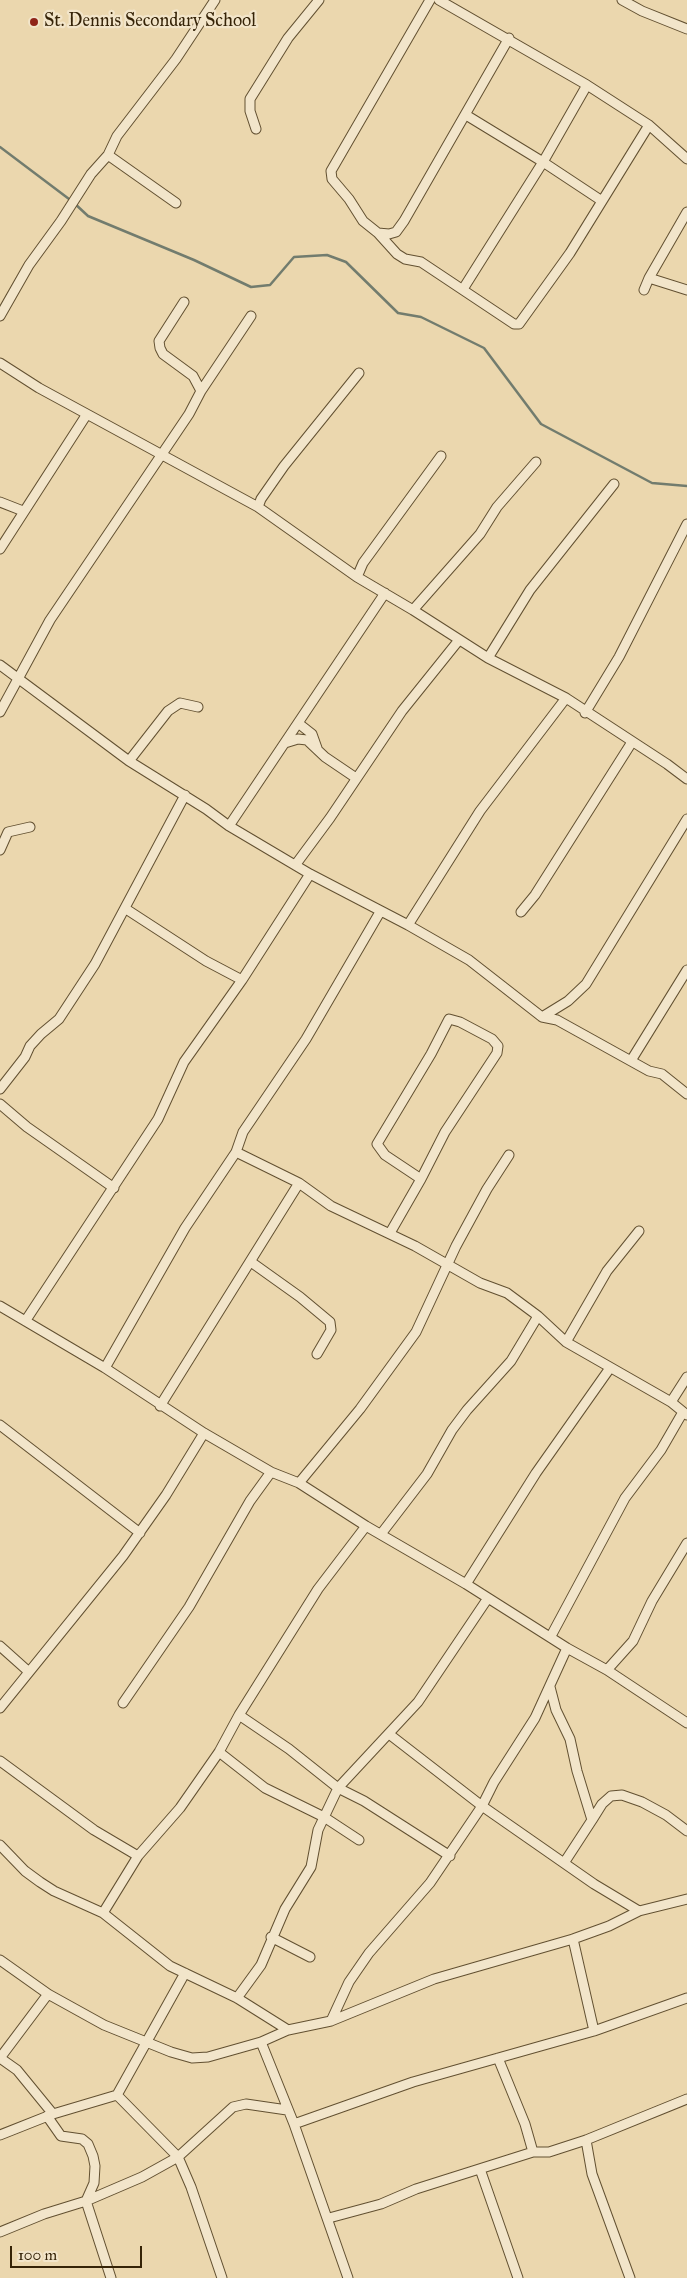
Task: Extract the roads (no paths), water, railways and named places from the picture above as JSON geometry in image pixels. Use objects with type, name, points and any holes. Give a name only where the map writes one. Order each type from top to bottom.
[{"type":"street","points":[[0,316],[29,265],[61,221],[91,174],[108,155],[117,136],[176,59],[216,0]]},
{"type":"street","points":[[256,129],[249,105],[250,99],[288,38],[319,0]]},
{"type":"street","points":[[430,0],[331,171],[332,179],[349,199],[362,221],[378,234],[397,254],[405,259],[421,262],[514,324],[519,324],[549,284],[649,126]]},
{"type":"street","points":[[439,0],[509,38],[587,85],[649,126],[687,159]]},
{"type":"street","points":[[622,0],[642,11],[687,28]]},
{"type":"street","points":[[378,234],[396,232],[404,221],[509,38]]},
{"type":"street","points":[[463,289],[543,162],[587,85]]},
{"type":"street","points":[[466,115],[543,162],[602,202]]},
{"type":"street","points":[[108,155],[176,203]]},
{"type":"street","points":[[644,290],[687,212]]},
{"type":"street","points":[[649,278],[687,290]]},
{"type":"street","points":[[184,302],[159,341],[160,348],[163,354],[193,376],[201,391]]},
{"type":"street","points":[[0,712],[50,620],[189,414],[201,391],[251,316]]},
{"type":"street","points":[[0,362],[39,388],[258,507],[357,577],[414,610],[488,658],[566,698],[687,779]]},
{"type":"street","points":[[258,507],[284,466],[359,373]]},
{"type":"street","points":[[0,549],[23,510],[87,414]]},
{"type":"street","points":[[357,577],[363,563],[441,456]]},
{"type":"street","points":[[414,610],[480,534],[497,507],[536,462]]},
{"type":"street","points":[[488,658],[530,590],[614,484]]},
{"type":"street","points":[[0,502],[23,510]]},
{"type":"street","points":[[585,712],[619,657],[687,524]]},
{"type":"street","points":[[229,826],[385,593]]},
{"type":"street","points":[[296,864],[330,818],[402,711],[459,640]]},
{"type":"street","points":[[0,665],[129,761],[185,795],[229,826],[310,874],[408,925],[469,960],[542,1017],[557,1020],[632,1059],[649,1071],[662,1074],[687,1094]]},
{"type":"street","points":[[408,925],[480,811],[566,698]]},
{"type":"street","points":[[129,761],[168,711],[185,702],[198,707]]},
{"type":"street","points":[[298,723],[312,734],[317,749]]},
{"type":"street","points":[[283,744],[291,740],[304,739],[356,778]]},
{"type":"street","points":[[521,912],[535,895],[632,742]]},
{"type":"street","points":[[0,1089],[25,1057],[30,1046],[59,1019],[96,964],[185,795]]},
{"type":"street","points":[[542,1017],[568,1001],[586,984],[687,818]]},
{"type":"street","points":[[0,850],[8,832],[30,827]]},
{"type":"street","points":[[26,1320],[158,1119],[184,1062],[242,980],[310,874]]},
{"type":"street","points":[[126,909],[206,961],[242,980]]},
{"type":"street","points":[[104,1368],[185,1228],[236,1152],[244,1132],[301,1047],[380,912]]},
{"type":"street","points":[[632,1059],[687,970]]},
{"type":"street","points":[[390,1233],[421,1179],[430,1158],[450,1123],[497,1053],[498,1046],[492,1040],[460,1022],[449,1019],[431,1054],[377,1144],[384,1155],[421,1179]]},
{"type":"street","points":[[0,1104],[27,1127],[114,1188]]},
{"type":"street","points":[[236,1152],[299,1183],[331,1206],[390,1233],[448,1263],[480,1283],[507,1294],[538,1316],[566,1342],[671,1402],[685,1413],[625,1498],[551,1636]]},
{"type":"street","points":[[298,1483],[360,1408],[416,1332],[435,1295],[448,1263],[487,1189],[510,1154]]},
{"type":"street","points":[[160,1406],[299,1183]]},
{"type":"street","points":[[566,1342],[607,1271],[639,1231]]},
{"type":"street","points":[[251,1262],[300,1297],[330,1322],[332,1330],[317,1354]]},
{"type":"street","points":[[0,1306],[104,1368],[204,1433],[272,1472],[298,1483],[366,1526],[466,1584],[551,1636],[567,1648],[607,1670],[687,1722]]},
{"type":"street","points":[[380,1534],[427,1474],[452,1430],[467,1410],[511,1361],[538,1316]]},
{"type":"street","points":[[466,1584],[536,1473],[610,1368]]},
{"type":"street","points":[[671,1402],[687,1377]]},
{"type":"street","points":[[0,1425],[140,1533]]},
{"type":"street","points":[[0,1708],[140,1533],[204,1433]]},
{"type":"street","points":[[123,1703],[189,1606],[250,1501],[272,1472]]},
{"type":"street","points":[[103,1913],[138,1856],[180,1808],[219,1752],[239,1715],[318,1589],[366,1526]]},
{"type":"street","points":[[607,1670],[633,1641],[652,1601],[687,1544]]},
{"type":"street","points":[[237,1998],[261,1965],[271,1937],[311,1867],[318,1830],[338,1788],[418,1702],[488,1598]]},
{"type":"street","points":[[0,1646],[29,1672]]},
{"type":"street","points":[[331,2021],[349,1982],[369,1953],[430,1883],[482,1806],[494,1782],[535,1718],[567,1648]]},
{"type":"street","points":[[550,1687],[556,1710],[570,1739],[577,1772],[592,1820]]},
{"type":"street","points":[[239,1715],[289,1749],[338,1788],[364,1801],[450,1856]]},
{"type":"street","points":[[389,1734],[482,1806],[564,1863],[639,1911]]},
{"type":"street","points":[[219,1752],[265,1788],[324,1817],[359,1840]]},
{"type":"street","points":[[0,1761],[94,1830],[138,1856]]},
{"type":"street","points":[[564,1863],[602,1804],[611,1796],[622,1795],[642,1802],[666,1815],[687,1831]]},
{"type":"street","points":[[0,1845],[25,1871],[40,1882],[62,1895],[103,1913],[156,1956],[185,1973],[237,1998],[288,2030]]},
{"type":"street","points":[[0,1960],[48,1994],[104,2025],[147,2043],[192,2058],[208,2057],[261,2042],[288,2030],[331,2021],[434,1979],[573,1939],[609,1926],[639,1911],[687,1899]]},
{"type":"street","points":[[271,1937],[310,1957]]},
{"type":"street","points":[[573,1939],[594,2031]]},
{"type":"street","points":[[0,2135],[50,2115],[117,2094],[185,1973]]},
{"type":"street","points":[[48,1994],[0,2058],[17,2070],[50,2115],[61,2136],[82,2139],[88,2144],[95,2166],[94,2183],[86,2201],[111,2278]]},
{"type":"street","points":[[294,2124],[413,2082],[594,2031],[687,1998]]},
{"type":"street","points":[[261,2042],[294,2124],[348,2278]]},
{"type":"street","points":[[498,2058],[533,2152]]},
{"type":"street","points":[[117,2094],[178,2157],[191,2187],[222,2278]]},
{"type":"street","points":[[328,2218],[381,2204],[416,2189],[533,2152],[549,2152],[586,2140],[687,2099]]},
{"type":"street","points":[[0,2232],[44,2214],[86,2201],[142,2177],[178,2157],[232,2107],[246,2104],[287,2110]]},
{"type":"street","points":[[586,2140],[592,2174],[630,2278]]},
{"type":"street","points":[[480,2169],[518,2278]]},
{"type":"waterway","points":[[0,147],[73,202],[88,216],[194,260],[251,287],[270,285],[294,257],[327,255],[346,262],[398,313],[421,317],[484,348],[541,424],[652,483],[687,486]]},
{"type":"place","name":"St. Dennis Secondary School","points":[[34,22]]}]
